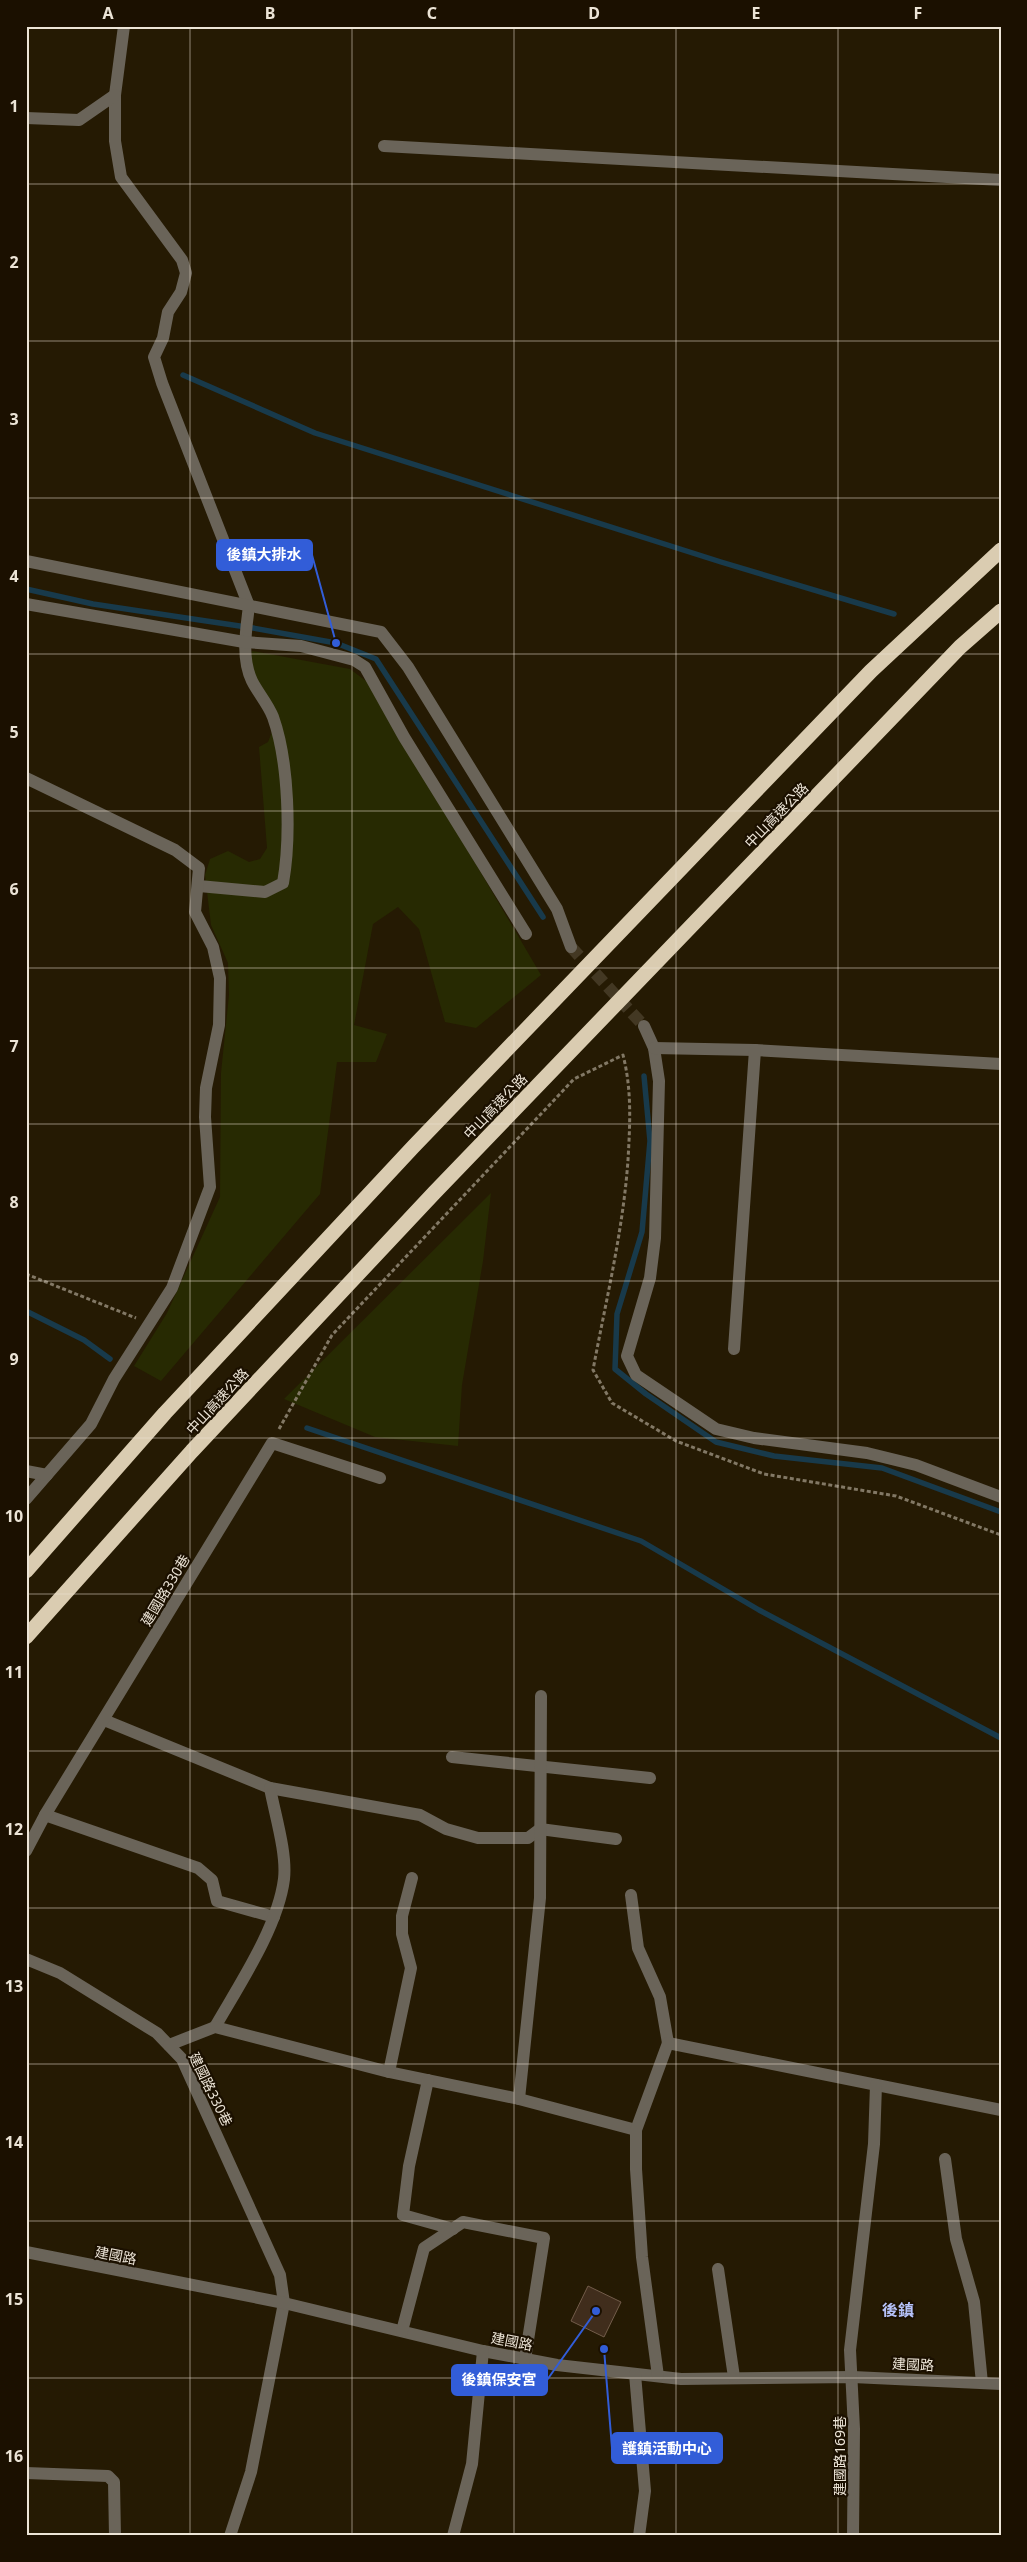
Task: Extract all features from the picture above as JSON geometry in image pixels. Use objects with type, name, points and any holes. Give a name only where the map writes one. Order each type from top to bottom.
[{"type":"highway","points":[[26,1571],[165,1413],[413,1147],[871,671],[1001,550]]},
{"type":"highway","name":"中山高速公路","points":[[26,1637],[192,1451],[434,1193],[960,648],[1001,611]]},
{"type":"street","points":[[124,26],[115,95],[114,141],[121,178],[182,260],[186,273],[181,292],[168,312],[163,338],[154,357],[162,383],[249,610],[245,638],[251,679],[272,717],[284,770],[287,859],[283,883],[265,892],[199,886]]},
{"type":"street","points":[[26,118],[78,120],[115,95]]},
{"type":"street","points":[[384,146],[1001,180]]},
{"type":"street","points":[[26,561],[249,610],[270,608],[381,632],[408,667],[557,910],[571,947]]},
{"type":"street","points":[[26,604],[301,646],[354,660],[366,667],[404,737],[526,934]]},
{"type":"street","points":[[26,778],[175,850],[199,868],[199,886],[195,912],[213,947],[220,978],[219,1025],[206,1088],[205,1117],[210,1187],[172,1288],[151,1324],[114,1379],[91,1424],[26,1499]]},
{"type":"street","points":[[644,1026],[654,1048],[658,1081],[655,1238],[650,1278],[627,1356],[636,1374],[716,1429],[754,1438],[867,1452],[916,1465],[1001,1497]]},
{"type":"street","points":[[654,1048],[755,1050],[1001,1064]]},
{"type":"street","points":[[734,1349],[755,1050]]},
{"type":"street","points":[[272,1443],[380,1478]]},
{"type":"street","name":"建國路330巷","points":[[26,1851],[45,1816],[272,1443]]},
{"type":"street","points":[[26,1471],[47,1475]]},
{"type":"street","points":[[519,2099],[540,1898],[541,1696]]},
{"type":"street","points":[[104,1720],[270,1788],[420,1815],[446,1829],[478,1838],[528,1838],[540,1829],[616,1839]]},
{"type":"street","points":[[452,1757],[650,1778]]},
{"type":"street","points":[[215,2027],[274,1917],[284,1878],[281,1847],[270,1788]]},
{"type":"street","points":[[45,1816],[198,1868],[212,1880],[216,1901],[274,1917]]},
{"type":"street","points":[[389,2072],[411,1968],[402,1934],[402,1916],[412,1878]]},
{"type":"street","points":[[631,1895],[638,1948],[660,1998],[668,2043],[636,2130],[636,2169],[642,2257],[658,2376]]},
{"type":"street","name":"建國路330巷","points":[[26,1958],[60,1974],[157,2033],[182,2059],[280,2274],[284,2303],[251,2472],[230,2536]]},
{"type":"street","points":[[169,2045],[215,2027],[389,2072],[519,2099],[636,2130]]},
{"type":"street","points":[[668,2043],[1001,2110]]},
{"type":"street","points":[[428,2080],[410,2166],[404,2215],[453,2229]]},
{"type":"street","name":"建國路169巷","points":[[853,2536],[853,2377],[850,2350],[874,2144],[876,2085]]},
{"type":"street","points":[[945,2159],[956,2239],[974,2302],[982,2382]]},
{"type":"street","points":[[402,2331],[424,2248],[463,2222],[544,2238],[524,2359]]},
{"type":"street","name":"建國路","points":[[26,2252],[284,2303],[483,2351],[524,2359],[681,2379],[853,2377],[1001,2384]]},
{"type":"street","points":[[718,2269],[734,2377]]},
{"type":"street","points":[[454,2536],[472,2464],[483,2351]]},
{"type":"street","points":[[635,2374],[645,2491],[639,2536]]},
{"type":"street","points":[[26,2473],[108,2476],[114,2482],[116,2536]]},
{"type":"path","points":[[272,1443],[332,1335],[364,1304],[574,1079],[623,1054],[628,1073],[631,1114],[626,1180],[621,1232],[593,1370],[612,1403],[676,1441],[764,1474],[896,1496],[1001,1535]]},
{"type":"path","points":[[26,1274],[151,1324]]},
{"type":"green space","points":[[252,651],[350,669],[370,684],[541,975],[476,1028],[445,1022],[419,929],[398,907],[373,924],[354,1025],[387,1034],[376,1062],[337,1062],[320,1194],[161,1381],[134,1366],[167,1313],[220,1197],[221,1073],[229,995],[228,963],[211,925],[205,875],[210,859],[228,851],[249,862],[260,859],[267,848],[259,747],[268,742],[274,727],[248,662]]},
{"type":"green space","points":[[491,1193],[483,1261],[462,1385],[458,1446],[375,1437],[284,1399]]},
{"type":"building","points":[[588,2286],[621,2302],[604,2337],[571,2321]]},
{"type":"waterway","points":[[183,375],[315,433],[721,562],[894,614]]},
{"type":"waterway","points":[[26,589],[93,604],[253,628],[336,643],[376,659],[543,917]]},
{"type":"waterway","points":[[644,1076],[650,1141],[642,1232],[617,1314],[615,1369],[646,1394],[716,1442],[774,1456],[882,1468],[1001,1512]]},
{"type":"waterway","points":[[26,1311],[84,1340],[110,1359]]},
{"type":"waterway","points":[[307,1428],[641,1541],[759,1610],[1001,1738]]},
{"type":"tunnel","points":[[571,947],[644,1026]]},
{"type":"place","name":"後鎮大排水","points":[[336,643]]},
{"type":"place","name":"後鎮保安宮","points":[[596,2311]]},
{"type":"place","name":"護鎮活動中心","points":[[604,2349]]},
{"type":"district","name":"後鎮","points":[[898,2310]]}]
